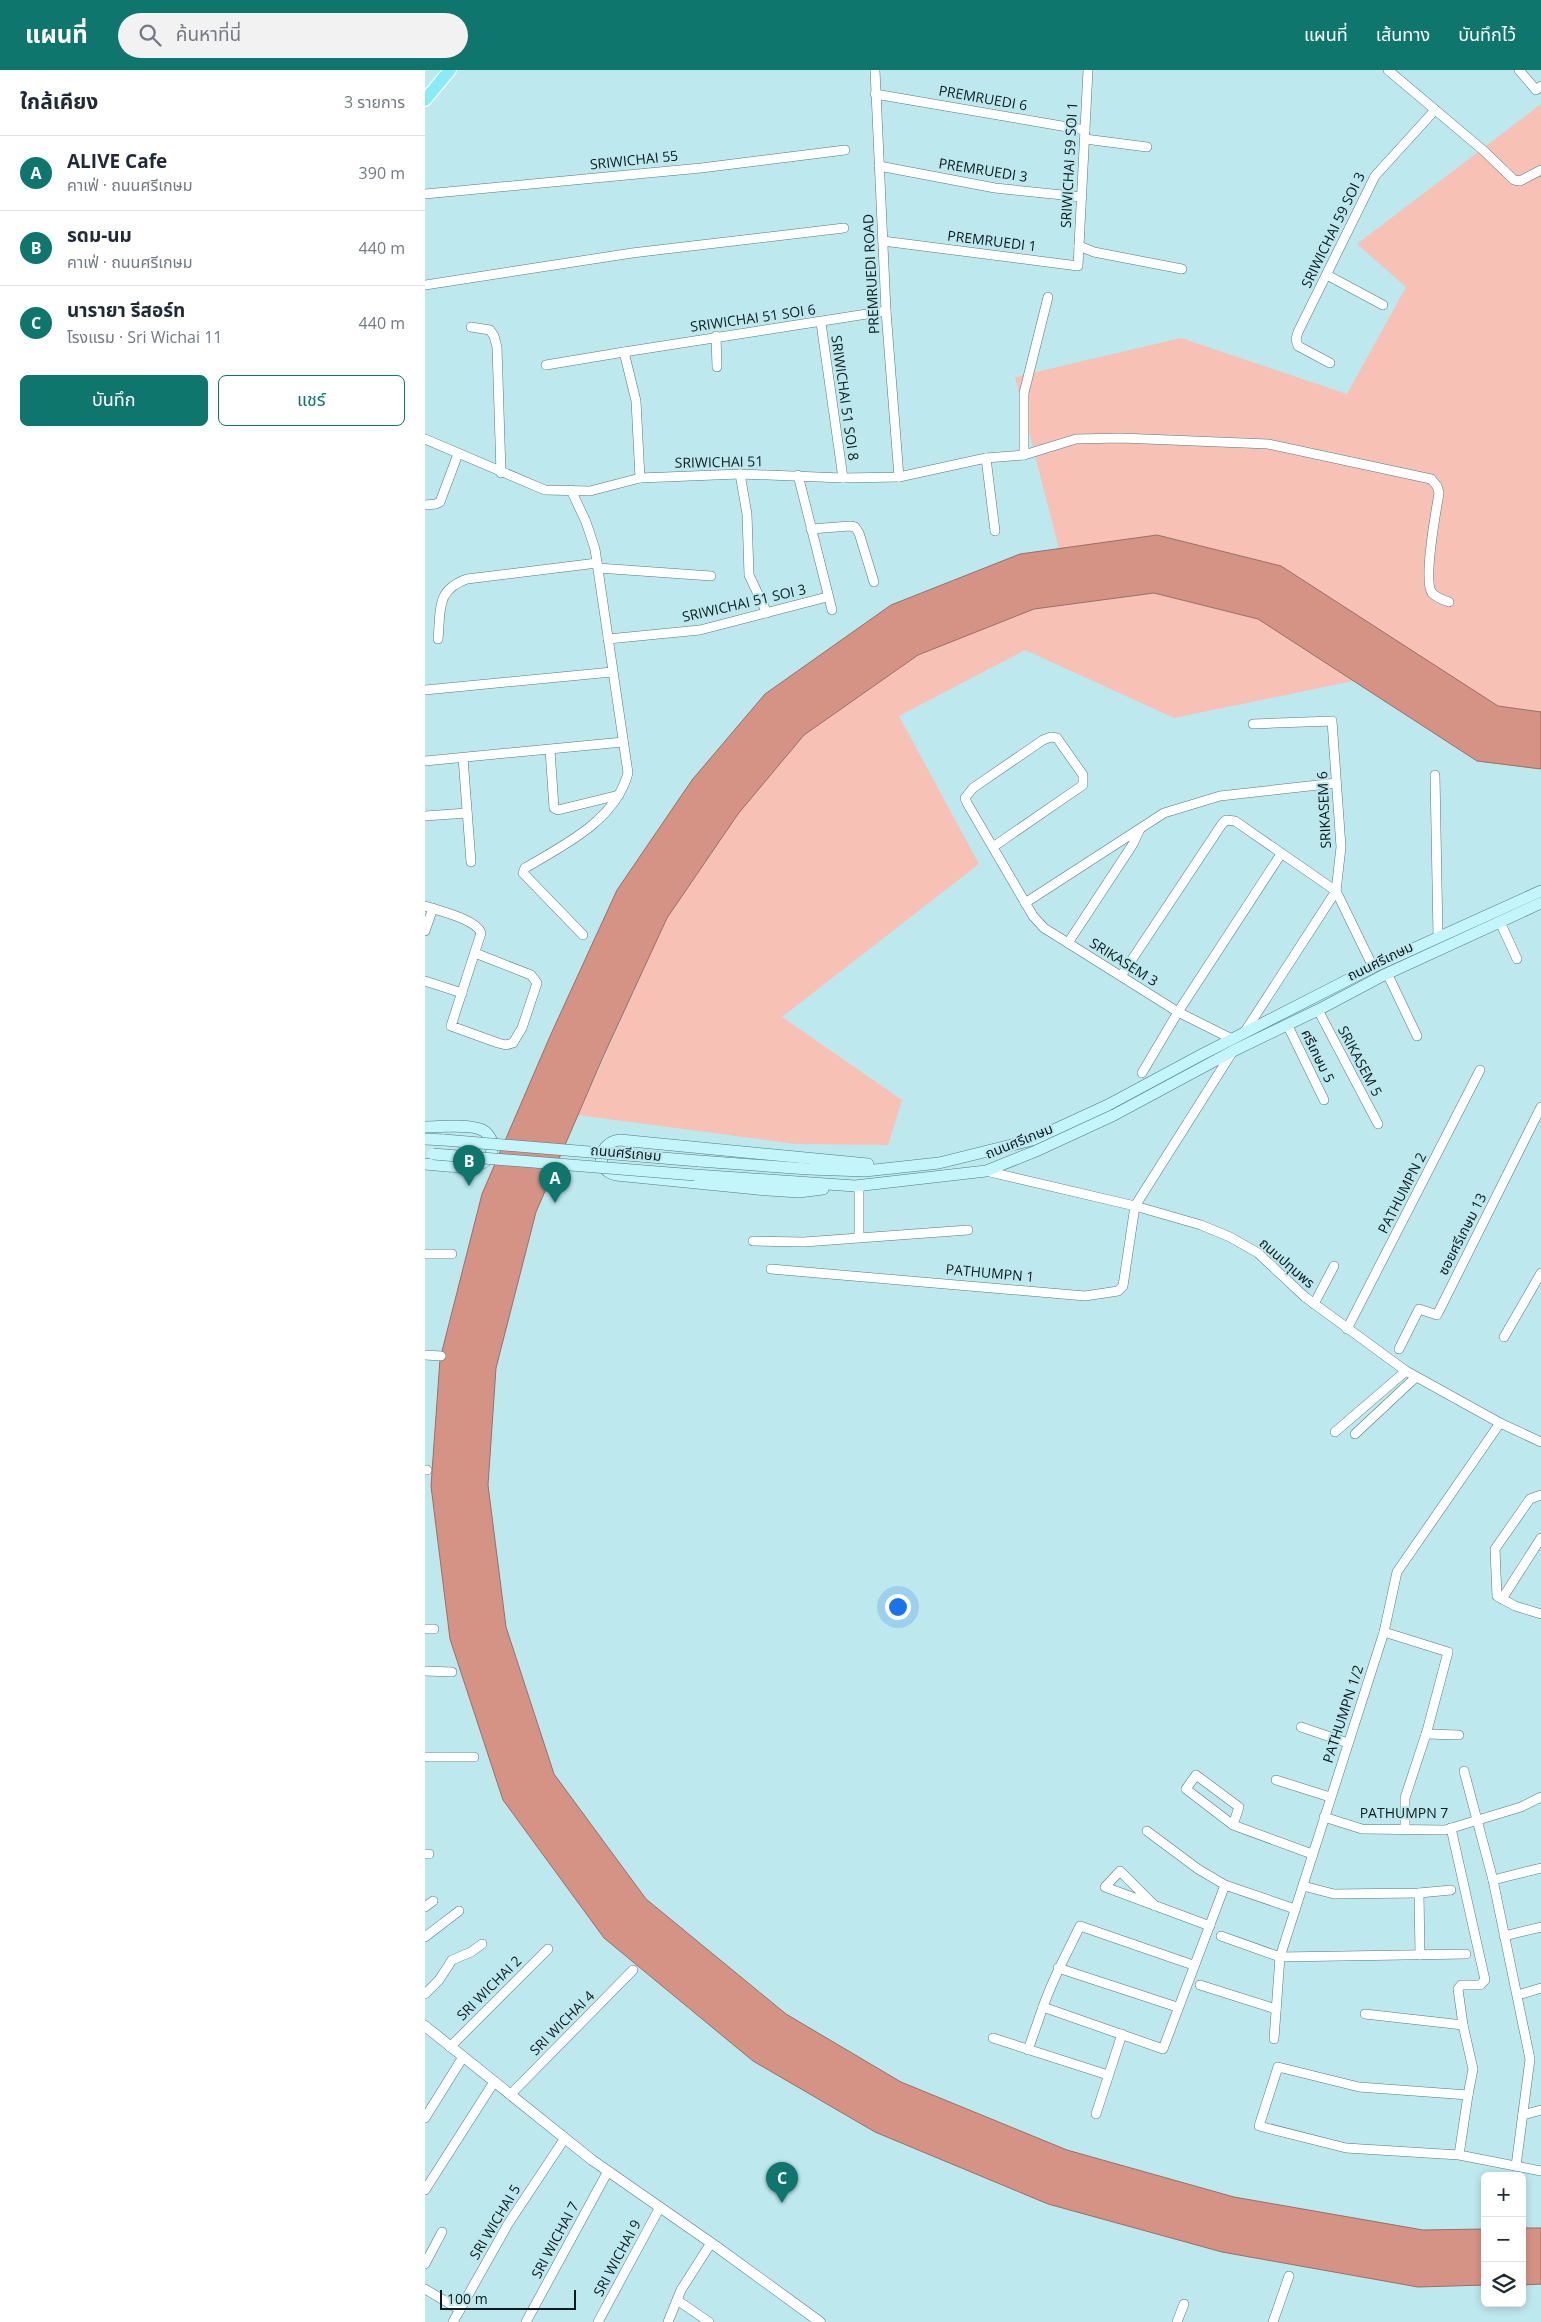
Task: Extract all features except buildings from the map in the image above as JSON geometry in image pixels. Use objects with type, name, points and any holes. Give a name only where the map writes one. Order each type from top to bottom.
[{"type":"main road","points":[[425,100],[450,70]]},
{"type":"main road","name":"ถนนศรีเกษม","points":[[425,1139],[808,1170],[865,1170],[939,1163],[1032,1140],[1108,1104],[1373,967],[1541,891]]},
{"type":"main road","name":"ถนนศรีเกษม","points":[[429,1154],[695,1175],[857,1185],[986,1171],[1036,1151],[1114,1115],[1233,1051],[1318,1010],[1387,973],[1541,903]]},
{"type":"main road","points":[[425,1127],[480,1129],[490,1137],[492,1143],[491,1155],[488,1160],[477,1166],[425,1164]]},
{"type":"main road","points":[[857,1185],[799,1192],[617,1175],[603,1167],[601,1162],[602,1151],[609,1143],[620,1140],[864,1164],[939,1163]]},
{"type":"street","name":"PREMRUEDI ROAD","points":[[875,70],[886,311],[899,477]]},
{"type":"street","name":"SRIWICHAI 59 SOI 1","points":[[1088,70],[1079,246],[1094,252],[1182,269]]},
{"type":"street","points":[[1388,70],[1514,180],[1520,182],[1541,170]]},
{"type":"street","points":[[1519,70],[1536,90],[1541,86]]},
{"type":"street","name":"PREMRUEDI 6","points":[[875,94],[1147,147]]},
{"type":"street","name":"SRIWICHAI 59 SOI 3","points":[[1330,363],[1303,349],[1296,340],[1375,176],[1435,110]]},
{"type":"street","name":"SRIWICHAI 55","points":[[425,194],[692,168],[845,150]]},
{"type":"street","name":"PREMRUEDI 3","points":[[879,166],[995,188],[1082,197]]},
{"type":"street","points":[[425,286],[622,254],[844,228]]},
{"type":"street","name":"PREMRUEDI 1","points":[[883,241],[1078,266],[1079,246]]},
{"type":"street","points":[[1327,275],[1383,305]]},
{"type":"street","points":[[1024,455],[1024,393],[1034,346],[1048,297]]},
{"type":"street","name":"SRIWICHAI 51 SOI 6","points":[[546,365],[716,336],[821,323],[886,311]]},
{"type":"street","name":"SRIWICHAI 51 SOI 8","points":[[821,323],[843,478]]},
{"type":"street","points":[[471,327],[490,330],[497,347],[501,473]]},
{"type":"street","points":[[716,336],[717,367]]},
{"type":"street","points":[[623,352],[637,401],[640,478]]},
{"type":"street","name":"SRIWICHAI 51","points":[[425,439],[501,473],[545,490],[590,491],[640,478],[740,474],[843,478],[899,477],[986,458],[1024,455],[1076,439],[1121,438],[1268,444],[1431,478],[1437,486],[1439,493],[1430,559],[1429,587],[1439,599],[1449,602]]},
{"type":"street","points":[[425,505],[440,502],[458,454]]},
{"type":"street","points":[[986,458],[995,531]]},
{"type":"street","points":[[740,474],[747,514],[749,575],[767,613]]},
{"type":"street","name":"SRIWICHAI 51 SOI 3","points":[[798,475],[827,597],[832,610]]},
{"type":"street","points":[[571,490],[591,536],[598,566],[628,773],[619,795],[609,809],[581,834],[524,871],[526,878],[583,935]]},
{"type":"street","points":[[811,528],[855,527],[859,533],[874,582]]},
{"type":"street","points":[[438,639],[443,597],[447,589],[454,583],[467,579],[598,566],[711,576]]},
{"type":"street","name":"SRIWICHAI 51 SOI 3","points":[[608,639],[699,630],[827,597]]},
{"type":"street","points":[[425,690],[612,672]]},
{"type":"street","name":"SRIKASEM 6","points":[[1253,724],[1332,721],[1341,847],[1335,891]]},
{"type":"street","points":[[993,847],[1083,785],[1083,775],[1057,738],[1043,740],[966,794],[967,803],[1033,916],[1044,928],[1068,943]]},
{"type":"street","points":[[425,761],[623,742]]},
{"type":"street","points":[[550,750],[554,808],[558,810],[619,795]]},
{"type":"street","points":[[463,758],[471,862]]},
{"type":"street","points":[[1435,775],[1438,937]]},
{"type":"street","points":[[1025,903],[1164,813],[1221,796],[1336,783]]},
{"type":"street","points":[[425,816],[467,814]]},
{"type":"street","points":[[1121,976],[1227,820],[1231,819],[1243,825],[1335,891],[1373,967]]},
{"type":"street","name":"SRIKASEM 3","points":[[1140,828],[1133,844],[1068,943],[1178,1012],[1232,1039]]},
{"type":"street","points":[[1142,1073],[1178,1012],[1281,854]]},
{"type":"street","points":[[1244,1033],[1335,891]]},
{"type":"street","points":[[425,930],[429,907],[468,920],[480,928],[481,937],[475,953],[452,1022],[453,1028],[506,1044],[515,1041],[537,983],[531,975],[475,953]]},
{"type":"street","points":[[1500,922],[1517,959]]},
{"type":"street","points":[[1387,973],[1417,1036]]},
{"type":"street","points":[[425,981],[462,993]]},
{"type":"street","name":"SRIKASEM 5","points":[[1318,1010],[1378,1124]]},
{"type":"street","name":"ศรีเกษม 5","points":[[1287,1024],[1324,1100]]},
{"type":"street","points":[[1135,1206],[1233,1051]]},
{"type":"street","name":"PATHUMPN 2","points":[[1347,1329],[1480,1070]]},
{"type":"street","name":"ซอยศรีเกษม 13","points":[[1399,1349],[1419,1309],[1437,1316],[1541,1107]]},
{"type":"street","name":"ถนนปทุมพร","points":[[986,1171],[1135,1206],[1201,1225],[1237,1241],[1258,1253],[1314,1304],[1415,1377],[1500,1423],[1539,1437]]},
{"type":"street","points":[[857,1185],[859,1237]]},
{"type":"street","name":"PATHUMPN 1","points":[[771,1269],[1085,1296],[1118,1291],[1123,1286],[1135,1206]]},
{"type":"street","points":[[753,1241],[804,1242],[968,1230]]},
{"type":"street","points":[[425,1254],[452,1254]]},
{"type":"street","points":[[1314,1304],[1334,1266]]},
{"type":"street","points":[[1503,1337],[1541,1273]]},
{"type":"street","points":[[425,1356],[441,1356]]},
{"type":"street","points":[[1335,1432],[1406,1371]]},
{"type":"street","points":[[1355,1434],[1415,1377]]},
{"type":"street","name":"PATHUMPN 1/2","points":[[1274,2039],[1280,1957],[1384,1632],[1397,1572],[1500,1423]]},
{"type":"street","points":[[1541,1495],[1530,1499],[1495,1549],[1497,1596],[1515,1606],[1541,1614]]},
{"type":"street","points":[[1502,1599],[1541,1538]]},
{"type":"street","points":[[1384,1632],[1448,1652],[1426,1734],[1405,1798],[1405,1829]]},
{"type":"street","points":[[425,1671],[452,1672]]},
{"type":"street","points":[[1301,1727],[1348,1743]]},
{"type":"street","points":[[1426,1734],[1459,1735]]},
{"type":"street","points":[[425,1757],[474,1757]]},
{"type":"street","points":[[1464,1771],[1493,1880],[1530,2059],[1516,2166]]},
{"type":"street","points":[[1233,1825],[1239,1808],[1196,1775],[1186,1790],[1233,1825],[1312,1854]]},
{"type":"street","points":[[1276,1780],[1330,1798]]},
{"type":"street","name":"PATHUMPN 7","points":[[1324,1817],[1362,1829],[1451,1828],[1521,1807],[1541,1798]]},
{"type":"street","points":[[1451,1828],[1485,1980],[1480,1985],[1463,1984],[1458,1989],[1463,2025],[1473,2068],[1459,2155]]},
{"type":"street","points":[[1147,1831],[1198,1869],[1225,1885],[1295,1909]]},
{"type":"street","points":[[1493,1880],[1541,1868]]},
{"type":"street","points":[[1155,1906],[1120,1871],[1105,1887],[1155,1906],[1209,1926]]},
{"type":"street","points":[[1043,2007],[1163,2049],[1177,2007],[1225,1885]]},
{"type":"street","points":[[1303,1886],[1334,1894],[1419,1893],[1451,1890]]},
{"type":"street","points":[[1419,1893],[1420,1955]]},
{"type":"street","points":[[425,1907],[433,1901]]},
{"type":"street","points":[[425,1937],[459,1911]]},
{"type":"street","points":[[1028,2050],[1059,1968],[1080,1926],[1193,1965]]},
{"type":"street","points":[[1504,1936],[1541,1927]]},
{"type":"street","points":[[1221,1936],[1280,1957],[1466,1954]]},
{"type":"street","points":[[425,1994],[439,1980],[452,1960],[471,1952],[482,1944]]},
{"type":"street","name":"SRI WICHAI 2","points":[[450,2047],[548,1949]]},
{"type":"street","points":[[1059,1968],[1177,2007]]},
{"type":"street","name":"SRI WICHAI 4","points":[[510,2095],[633,1970]]},
{"type":"street","points":[[1200,1985],[1276,2009]]},
{"type":"street","points":[[1518,1994],[1541,1988]]},
{"type":"street","points":[[1365,2014],[1463,2025]]},
{"type":"street","points":[[425,2026],[608,2171],[820,2322]]},
{"type":"street","points":[[1096,2114],[1122,2034]]},
{"type":"street","points":[[993,2038],[1109,2076]]},
{"type":"street","points":[[1530,2059],[1541,2055]]},
{"type":"street","points":[[425,2118],[463,2057]]},
{"type":"street","points":[[1468,2096],[1359,2086],[1278,2067],[1259,2126],[1347,2148],[1459,2155],[1541,2171]]},
{"type":"street","points":[[425,2190],[494,2082]]},
{"type":"street","points":[[1523,2115],[1541,2110]]},
{"type":"street","name":"SRI WICHAI 5","points":[[453,2322],[508,2224],[565,2138]]},
{"type":"street","name":"SRI WICHAI 7","points":[[526,2322],[608,2171]]},
{"type":"street","name":"SRI WICHAI 9","points":[[598,2322],[660,2207]]},
{"type":"street","points":[[425,2264],[441,2232]]},
{"type":"street","points":[[668,2322],[677,2300],[711,2243]]},
{"type":"street","points":[[1273,2322],[1289,2276]]},
{"type":"street","points":[[425,2289],[459,2310]]},
{"type":"street","points":[[677,2300],[709,2322]]},
{"type":"street","points":[[1177,2322],[1184,2304]]},
{"type":"shaded area","points":[[1541,104],[1541,712],[1498,707],[1385,634],[1157,535],[1059,549],[1015,377],[1181,338],[1347,394],[1406,287],[1357,244]]},
{"type":"shaded area","points":[[1157,535],[1281,566],[1498,706],[1541,712],[1541,769],[1477,761],[1258,619],[1154,593],[1034,609],[918,655],[804,735],[738,814],[667,918],[603,1057],[536,1212],[496,1368],[488,1485],[506,1627],[554,1774],[646,1899],[786,2014],[901,2082],[1067,2150],[1234,2197],[1423,2230],[1481,2229],[1481,2285],[1418,2287],[1222,2252],[1048,2204],[875,2132],[753,2061],[604,1938],[503,1800],[450,1639],[431,1486],[440,1359],[482,1194],[551,1034],[617,890],[692,780],[765,694],[891,605],[1020,554]]},
{"type":"shaded area","points":[[1154,593],[1258,619],[1353,681],[1174,718],[1025,650],[899,716],[979,864],[782,1017],[902,1100],[888,1145],[796,1144],[578,1115],[667,918],[738,814],[804,735],[918,655],[1034,609]]},
{"type":"shaded area","points":[[1526,2228],[1541,2228],[1541,2284],[1526,2285]]},
{"type":"place","name":"รดม-นม","points":[[469,1186]]},
{"type":"place","name":"ALIVE Cafe","points":[[555,1203]]},
{"type":"place","name":"นารายา รีสอร์ท","points":[[782,2203]]}]
